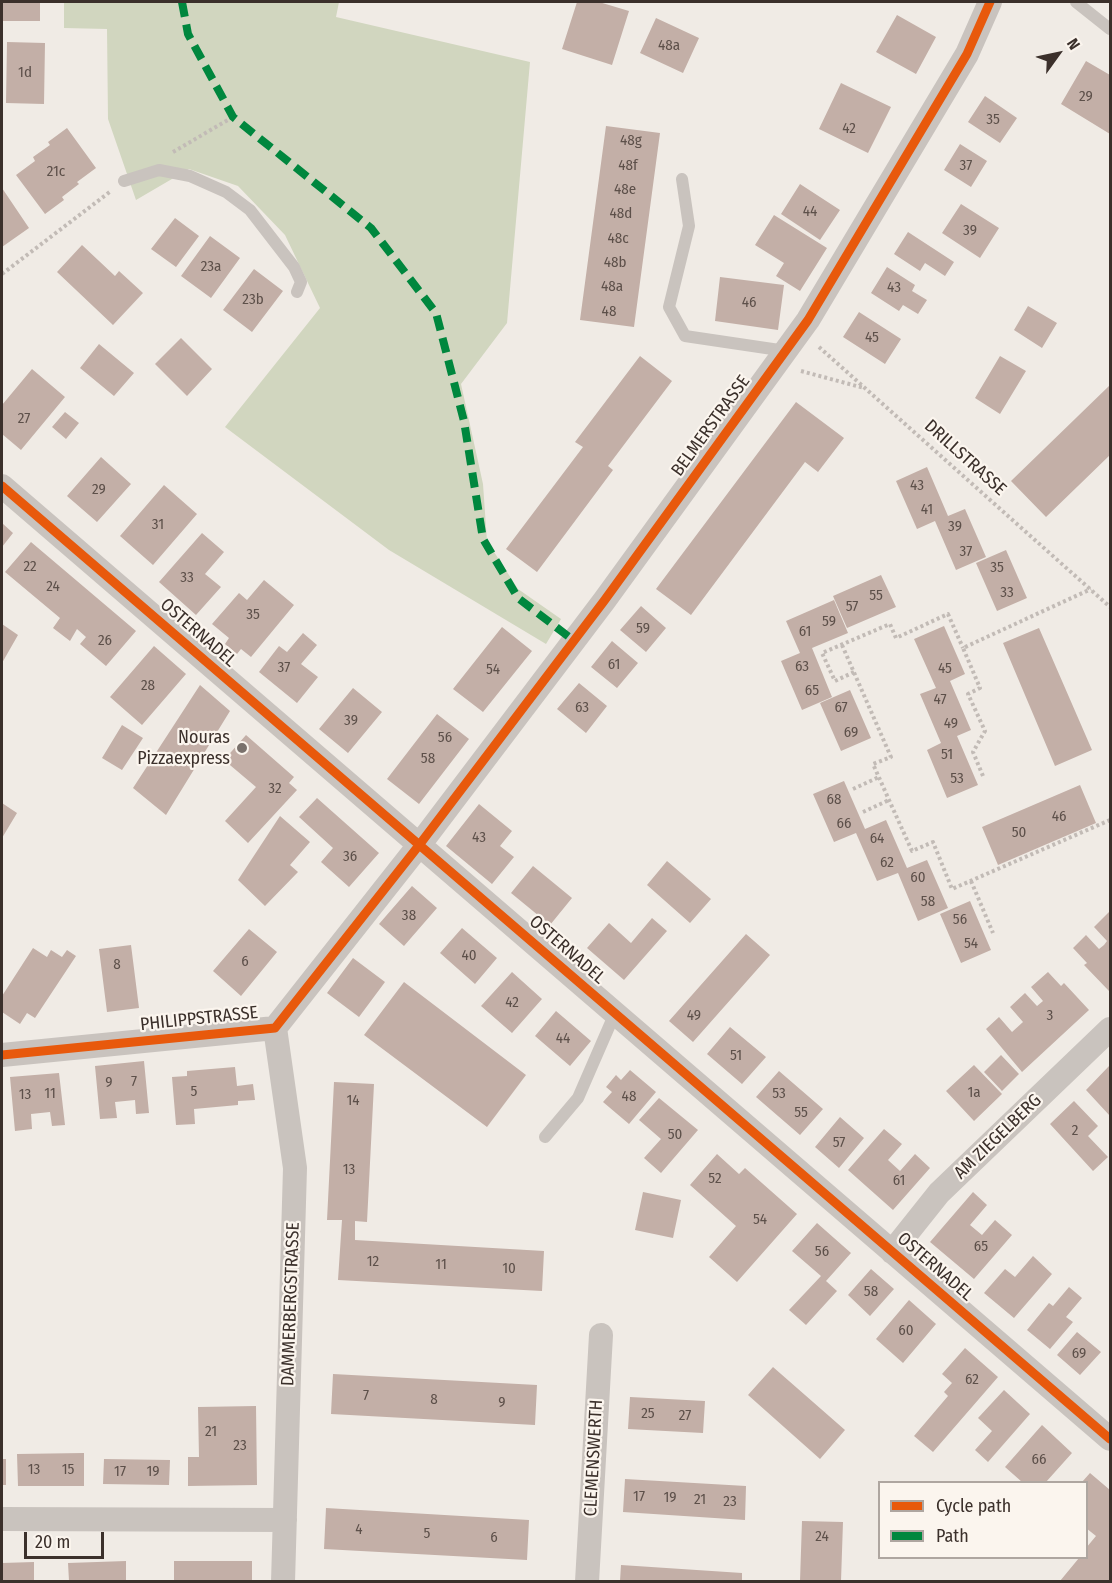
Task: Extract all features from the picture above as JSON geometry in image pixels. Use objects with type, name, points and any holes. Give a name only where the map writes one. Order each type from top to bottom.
[{"type":"street","name":"BELMERSTRASSE","points":[[420,844],[604,601],[800,331],[967,54],[990,2]]},
{"type":"street","name":"OSTERNADEL","points":[[2,486],[1110,1439]]},
{"type":"street","name":"PHILIPPSTRASSE","points":[[2,1055],[275,1028],[420,844]]},
{"type":"street","name":"DAMMERBERGSTRASSE","points":[[275,1028],[295,1168],[283,1581]]},
{"type":"street","name":"AM ZIEGELBERG","points":[[892,1252],[939,1193],[1110,1029]]},
{"type":"street","name":"CLEMENSWERTH","points":[[587,1581],[601,1335]]},
{"type":"street","points":[[2,1519],[285,1520]]},
{"type":"lane","points":[[1076,2],[1110,29]]},
{"type":"lane","points":[[124,181],[159,170],[190,176],[226,192],[250,210],[283,252],[301,282],[297,292]]},
{"type":"lane","points":[[682,179],[689,226],[669,307],[685,336],[781,357]]},
{"type":"lane","points":[[545,1137],[578,1098],[615,1013]]},
{"type":"path","points":[[781,357],[867,389]]},
{"type":"path","points":[[963,648],[1091,589]]},
{"type":"path","points":[[854,672],[835,681],[822,653],[890,624],[896,638],[948,615],[980,688],[968,694],[985,731],[973,752],[983,776]]},
{"type":"path","points":[[842,645],[891,757],[873,764],[889,800],[912,851],[933,842],[952,889],[1110,820]]},
{"type":"path","points":[[852,789],[879,777]]},
{"type":"path","points":[[863,812],[889,800]]},
{"type":"path","points":[[971,880],[993,933]]},
{"type":"green space","points":[[64,2],[339,2],[336,17],[530,62],[507,323],[461,384],[483,484],[487,541],[518,589],[561,619],[546,644],[389,550],[225,427],[320,308],[285,235],[238,186],[189,169],[136,200],[108,119],[107,29],[64,28]]},
{"type":"building","points":[[2,2],[40,2],[40,21],[2,21]]},
{"type":"building","points":[[577,2],[599,2],[629,11],[612,65],[562,49]]},
{"type":"building","points":[[897,15],[936,37],[916,74],[876,52]]},
{"type":"building","points":[[656,18],[699,38],[683,73],[640,53]]},
{"type":"building","points":[[7,42],[45,43],[44,104],[6,103]]},
{"type":"building","points":[[1086,61],[1110,75],[1110,134],[1061,104]]},
{"type":"building","points":[[841,83],[891,107],[868,153],[819,129]]},
{"type":"building","points":[[985,96],[1017,118],[1000,143],[968,122]]},
{"type":"building","points":[[606,126],[660,133],[634,327],[580,320]]},
{"type":"building","points":[[67,128],[96,168],[62,197],[64,200],[45,214],[16,175],[35,161],[33,157],[50,145],[48,142]]},
{"type":"building","points":[[960,144],[987,161],[971,187],[944,170]]},
{"type":"building","points":[[800,184],[840,210],[820,240],[781,214]]},
{"type":"building","points":[[2,188],[29,228],[2,247]]},
{"type":"building","points":[[961,204],[999,228],[980,258],[942,233]]},
{"type":"building","points":[[774,215],[827,248],[800,291],[776,276],[784,263],[755,245]]},
{"type":"building","points":[[175,218],[199,236],[176,267],[151,249]]},
{"type":"building","points":[[908,232],[954,262],[945,276],[925,263],[920,271],[894,254]]},
{"type":"building","points":[[210,236],[240,258],[211,298],[181,276]]},
{"type":"building","points":[[82,245],[115,276],[119,271],[143,293],[113,325],[57,272]]},
{"type":"building","points":[[887,267],[915,285],[912,291],[927,300],[918,314],[903,305],[899,311],[871,293]]},
{"type":"building","points":[[254,269],[283,291],[252,332],[223,310]]},
{"type":"building","points":[[720,277],[784,285],[778,330],[715,321]]},
{"type":"building","points":[[1028,306],[1057,323],[1042,348],[1014,330]]},
{"type":"building","points":[[859,312],[901,339],[885,364],[843,337]]},
{"type":"building","points":[[181,338],[212,369],[187,396],[155,364]]},
{"type":"building","points":[[99,344],[134,373],[114,396],[80,368]]},
{"type":"building","points":[[640,356],[672,381],[608,466],[613,470],[537,572],[506,549],[583,447],[575,442]]},
{"type":"building","points":[[1000,356],[1026,371],[1000,414],[975,398]]},
{"type":"building","points":[[32,369],[65,397],[21,450],[2,434],[2,405]]},
{"type":"building","points":[[1110,385],[1110,455],[1046,517],[1011,481]]},
{"type":"building","points":[[796,402],[844,438],[818,472],[805,462],[691,615],[656,589]]},
{"type":"building","points":[[65,412],[79,423],[66,439],[52,427]]},
{"type":"building","points":[[101,457],[131,484],[97,522],[67,496]]},
{"type":"building","points":[[927,467],[948,516],[965,509],[986,557],[956,570],[935,521],[917,529],[896,481]]},
{"type":"building","points":[[164,485],[197,514],[153,565],[120,536]]},
{"type":"building","points":[[2,523],[13,533],[2,547]]},
{"type":"building","points":[[202,533],[224,552],[205,574],[221,587],[196,615],[159,582]]},
{"type":"building","points":[[31,542],[136,631],[106,666],[80,644],[86,637],[77,629],[70,641],[53,628],[60,618],[5,572]]},
{"type":"building","points":[[1006,550],[1027,598],[997,611],[976,563]]},
{"type":"building","points":[[881,575],[896,607],[847,628],[833,596]]},
{"type":"building","points":[[264,580],[294,605],[251,657],[241,649],[237,654],[225,644],[229,638],[212,624],[239,593],[247,600]]},
{"type":"building","points":[[834,600],[848,633],[812,648],[832,697],[802,710],[781,661],[800,653],[786,621]]},
{"type":"building","points":[[641,606],[666,628],[646,652],[620,630]]},
{"type":"building","points":[[2,624],[18,635],[2,663]]},
{"type":"building","points":[[944,626],[965,674],[950,681],[971,730],[957,736],[978,785],[947,798],[927,750],[941,743],[920,694],[936,688],[914,639]]},
{"type":"building","points":[[502,627],[532,651],[483,712],[453,689]]},
{"type":"building","points":[[1039,628],[1092,750],[1055,766],[1003,643]]},
{"type":"building","points":[[303,633],[317,645],[301,664],[318,677],[297,703],[259,672],[279,646],[287,652]]},
{"type":"building","points":[[612,641],[638,663],[617,688],[591,667]]},
{"type":"building","points":[[154,646],[186,674],[142,725],[110,697]]},
{"type":"building","points":[[579,683],[607,706],[586,733],[557,709]]},
{"type":"building","points":[[200,685],[230,711],[166,815],[133,788]]},
{"type":"building","points":[[353,688],[382,712],[348,753],[319,729]]},
{"type":"building","points":[[850,690],[871,738],[841,751],[820,703]]},
{"type":"building","points":[[437,714],[469,739],[419,804],[387,779]]},
{"type":"building","points":[[122,725],[143,738],[122,770],[102,758]]},
{"type":"building","points":[[246,735],[294,777],[289,783],[297,790],[248,843],[225,821],[256,787],[224,760]]},
{"type":"building","points":[[844,781],[865,829],[886,820],[907,868],[927,860],[948,908],[918,921],[898,873],[877,881],[856,833],[834,842],[813,794]]},
{"type":"building","points":[[1080,785],[1096,823],[998,865],[982,827]]},
{"type":"building","points":[[317,798],[379,853],[349,887],[321,862],[333,848],[299,817]]},
{"type":"building","points":[[2,803],[17,813],[2,838]]},
{"type":"building","points":[[479,804],[512,831],[500,846],[514,857],[492,884],[446,846]]},
{"type":"building","points":[[280,816],[310,842],[290,865],[298,872],[265,906],[238,880]]},
{"type":"building","points":[[667,861],[711,899],[690,923],[647,885]]},
{"type":"building","points":[[533,866],[572,898],[550,925],[511,893]]},
{"type":"building","points":[[412,886],[437,908],[404,946],[379,924]]},
{"type":"building","points":[[970,901],[991,950],[961,963],[940,914]]},
{"type":"building","points":[[1110,911],[1109,991],[1084,965],[1087,963],[1073,948],[1086,935],[1099,949],[1104,945],[1107,941],[1094,927]]},
{"type":"building","points":[[652,918],[667,931],[624,980],[587,948],[609,923],[631,943]]},
{"type":"building","points":[[462,928],[497,958],[475,984],[440,953]]},
{"type":"building","points":[[249,929],[277,952],[241,996],[213,971]]},
{"type":"building","points":[[746,934],[770,955],[693,1042],[669,1021]]},
{"type":"building","points":[[131,945],[139,1008],[107,1012],[99,949]]},
{"type":"building","points":[[33,948],[47,957],[51,950],[62,957],[67,950],[76,956],[35,1018],[27,1013],[20,1024],[2,1012],[2,996]]},
{"type":"building","points":[[353,958],[385,982],[359,1017],[327,993]]},
{"type":"building","points":[[512,972],[542,999],[512,1033],[481,1006]]},
{"type":"building","points":[[1048,972],[1061,986],[1064,983],[1089,1010],[1022,1072],[986,1029],[999,1017],[1012,1032],[1023,1022],[1010,1007],[1025,993],[1037,1006],[1043,1001],[1031,987]]},
{"type":"building","points":[[404,982],[526,1075],[487,1127],[364,1035]]},
{"type":"building","points":[[556,1011],[591,1041],[570,1066],[535,1036]]},
{"type":"building","points":[[730,1027],[766,1057],[742,1084],[707,1054]]},
{"type":"building","points":[[1001,1055],[1019,1074],[1002,1091],[984,1072]]},
{"type":"building","points":[[144,1061],[149,1113],[136,1114],[135,1100],[115,1102],[117,1118],[100,1119],[95,1066]]},
{"type":"building","points":[[974,1065],[1002,1094],[974,1121],[946,1091]]},
{"type":"building","points":[[1110,1065],[1110,1116],[1086,1090]]},
{"type":"building","points":[[235,1067],[237,1086],[253,1084],[255,1100],[238,1101],[238,1105],[194,1109],[195,1124],[176,1125],[172,1077],[187,1076],[187,1071]]},
{"type":"building","points":[[630,1070],[656,1092],[629,1124],[603,1102],[612,1092],[606,1087],[616,1075],[621,1080]]},
{"type":"building","points":[[779,1071],[823,1109],[800,1135],[756,1097]]},
{"type":"building","points":[[59,1073],[65,1125],[52,1126],[50,1112],[31,1114],[32,1129],[15,1131],[10,1077]]},
{"type":"building","points":[[334,1082],[374,1084],[367,1222],[355,1221],[355,1240],[544,1251],[542,1291],[338,1280],[342,1220],[327,1220]]},
{"type":"building","points":[[659,1098],[698,1130],[661,1173],[644,1158],[661,1139],[639,1120]]},
{"type":"building","points":[[1074,1101],[1098,1126],[1088,1136],[1108,1157],[1093,1171],[1050,1124]]},
{"type":"building","points":[[840,1117],[864,1138],[839,1168],[815,1147]]},
{"type":"building","points":[[884,1129],[902,1144],[888,1160],[900,1171],[915,1154],[930,1168],[893,1210],[848,1170]]},
{"type":"building","points":[[717,1154],[739,1174],[745,1168],[797,1214],[737,1282],[709,1257],[736,1226],[690,1185]]},
{"type":"building","points":[[643,1192],[681,1200],[673,1238],[635,1230]]},
{"type":"building","points":[[973,1192],[987,1205],[970,1225],[982,1235],[995,1220],[1012,1235],[974,1279],[930,1242]]},
{"type":"building","points":[[817,1223],[851,1253],[826,1281],[837,1291],[806,1325],[789,1310],[821,1276],[792,1251]]},
{"type":"building","points":[[1033,1256],[1052,1274],[1014,1318],[984,1293],[1005,1269],[1015,1277]]},
{"type":"building","points":[[871,1269],[894,1289],[870,1316],[848,1295]]},
{"type":"building","points":[[1069,1287],[1082,1298],[1066,1317],[1073,1322],[1050,1349],[1027,1330],[1049,1303],[1053,1306]]},
{"type":"building","points":[[909,1300],[936,1324],[903,1363],[876,1339]]},
{"type":"building","points":[[1077,1332],[1101,1352],[1080,1375],[1057,1355]]},
{"type":"building","points":[[965,1348],[998,1377],[933,1452],[914,1436],[948,1396],[944,1392],[952,1383],[942,1374]]},
{"type":"building","points":[[773,1367],[845,1430],[820,1459],[748,1395]]},
{"type":"building","points":[[333,1374],[537,1385],[535,1425],[331,1414]]},
{"type":"building","points":[[1004,1390],[1030,1414],[988,1462],[975,1450],[992,1431],[978,1418]]},
{"type":"building","points":[[630,1397],[705,1401],[703,1433],[628,1429]]},
{"type":"building","points":[[256,1406],[257,1485],[188,1486],[188,1457],[199,1457],[198,1407]]},
{"type":"building","points":[[1042,1425],[1072,1453],[1047,1481],[1021,1481],[1005,1467]]},
{"type":"building","points":[[84,1453],[84,1486],[18,1486],[17,1454]]},
{"type":"building","points":[[2,1459],[6,1459],[6,1485],[2,1485]]},
{"type":"building","points":[[104,1459],[170,1460],[169,1485],[103,1484]]},
{"type":"building","points":[[1090,1473],[1110,1490],[1110,1579],[1108,1581],[1060,1581],[1078,1559],[1088,1559],[1088,1546],[1096,1536],[1088,1530],[1088,1481],[1083,1481]]},
{"type":"building","points":[[625,1479],[746,1486],[745,1520],[623,1512]]},
{"type":"building","points":[[326,1508],[529,1520],[527,1560],[324,1549]]},
{"type":"building","points":[[802,1521],[843,1522],[841,1581],[800,1581]]},
{"type":"building","points":[[126,1561],[126,1581],[69,1581],[68,1563]]},
{"type":"building","points":[[174,1561],[252,1561],[252,1581],[174,1581]]},
{"type":"building","points":[[34,1562],[34,1581],[2,1581],[2,1563]]},
{"type":"building","points":[[621,1565],[742,1573],[742,1581],[620,1581]]},
{"type":"marked path","points":[[182,2],[188,34],[233,117],[371,228],[436,313],[464,421],[483,539],[518,598],[573,640]]},
{"type":"cycle path","points":[[2,1055],[275,1028],[420,844],[604,601],[808,320],[967,54],[990,2]]},
{"type":"cycle path","points":[[2,486],[1110,1439]]},
{"type":"place","name":"Nouras Pizzaexpress","points":[[242,748]]}]
